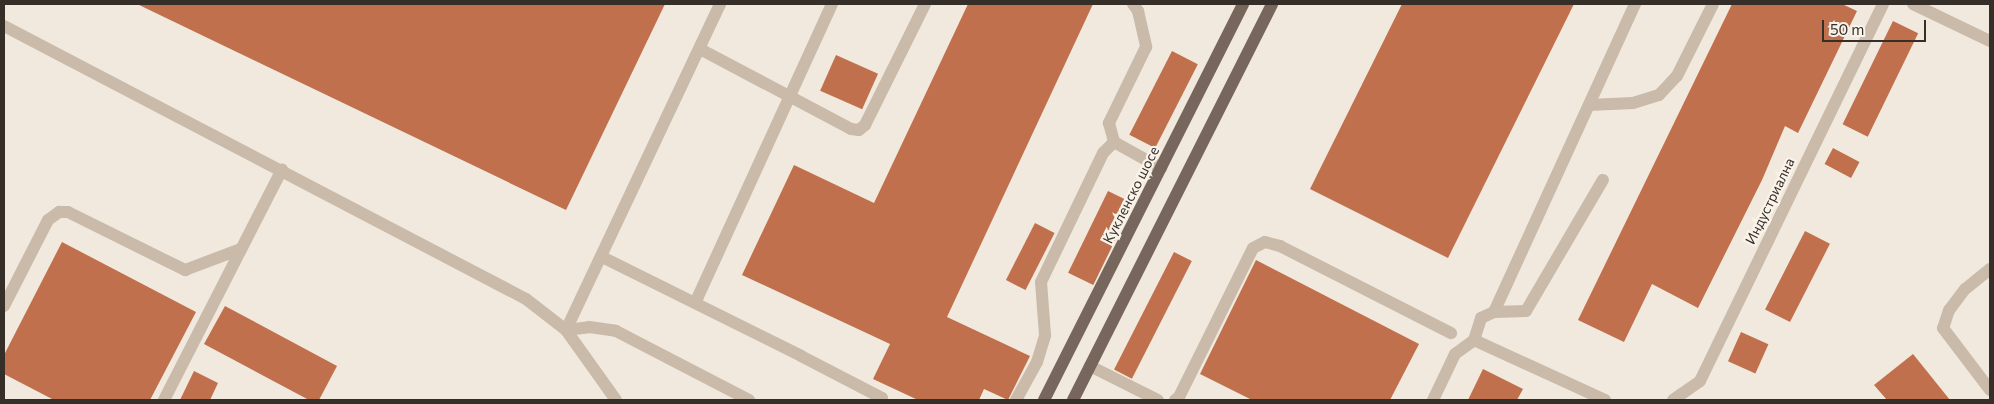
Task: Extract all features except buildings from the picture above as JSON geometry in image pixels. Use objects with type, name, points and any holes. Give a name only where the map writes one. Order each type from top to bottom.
[{"type":"main road","name":"Кукленско шосе","points":[[1044,400],[1243,4]]},
{"type":"main road","points":[[1073,400],[1272,4]]},
{"type":"street","points":[[566,330],[720,4]]},
{"type":"street","points":[[696,301],[788,95],[832,4]]},
{"type":"street","points":[[700,49],[851,129],[859,130],[865,125],[925,4]]},
{"type":"street","points":[[1133,4],[1138,11],[1146,47],[1109,123],[1114,142],[1161,168]]},
{"type":"street","points":[[1494,312],[1635,4]]},
{"type":"street","points":[[1589,104],[1634,103],[1659,95],[1677,76],[1713,4]]},
{"type":"street","name":"Индустриална","points":[[1672,400],[1700,381],[1883,4]]},
{"type":"street","points":[[1913,4],[1990,41]]},
{"type":"street","points":[[4,26],[282,169],[526,299],[566,330],[616,400]]},
{"type":"street","points":[[1016,400],[1037,362],[1045,335],[1041,282],[1103,153],[1114,142]]},
{"type":"street","points":[[164,400],[282,169]]},
{"type":"street","points":[[1433,400],[1455,354],[1474,340],[1481,318],[1494,312],[1526,311],[1603,180]]},
{"type":"street","points":[[4,306],[48,220],[59,212],[68,212],[185,270],[241,249]]},
{"type":"street","points":[[1175,400],[1179,397],[1253,248],[1265,242],[1280,246],[1451,332]]},
{"type":"street","points":[[602,257],[696,301],[884,399]]},
{"type":"street","points":[[1990,269],[1965,289],[1949,310],[1943,328],[1990,390]]},
{"type":"street","points":[[566,330],[589,327],[616,331],[749,400]]},
{"type":"street","points":[[1474,340],[1605,400]]},
{"type":"street","points":[[1090,366],[1158,400]]}]
